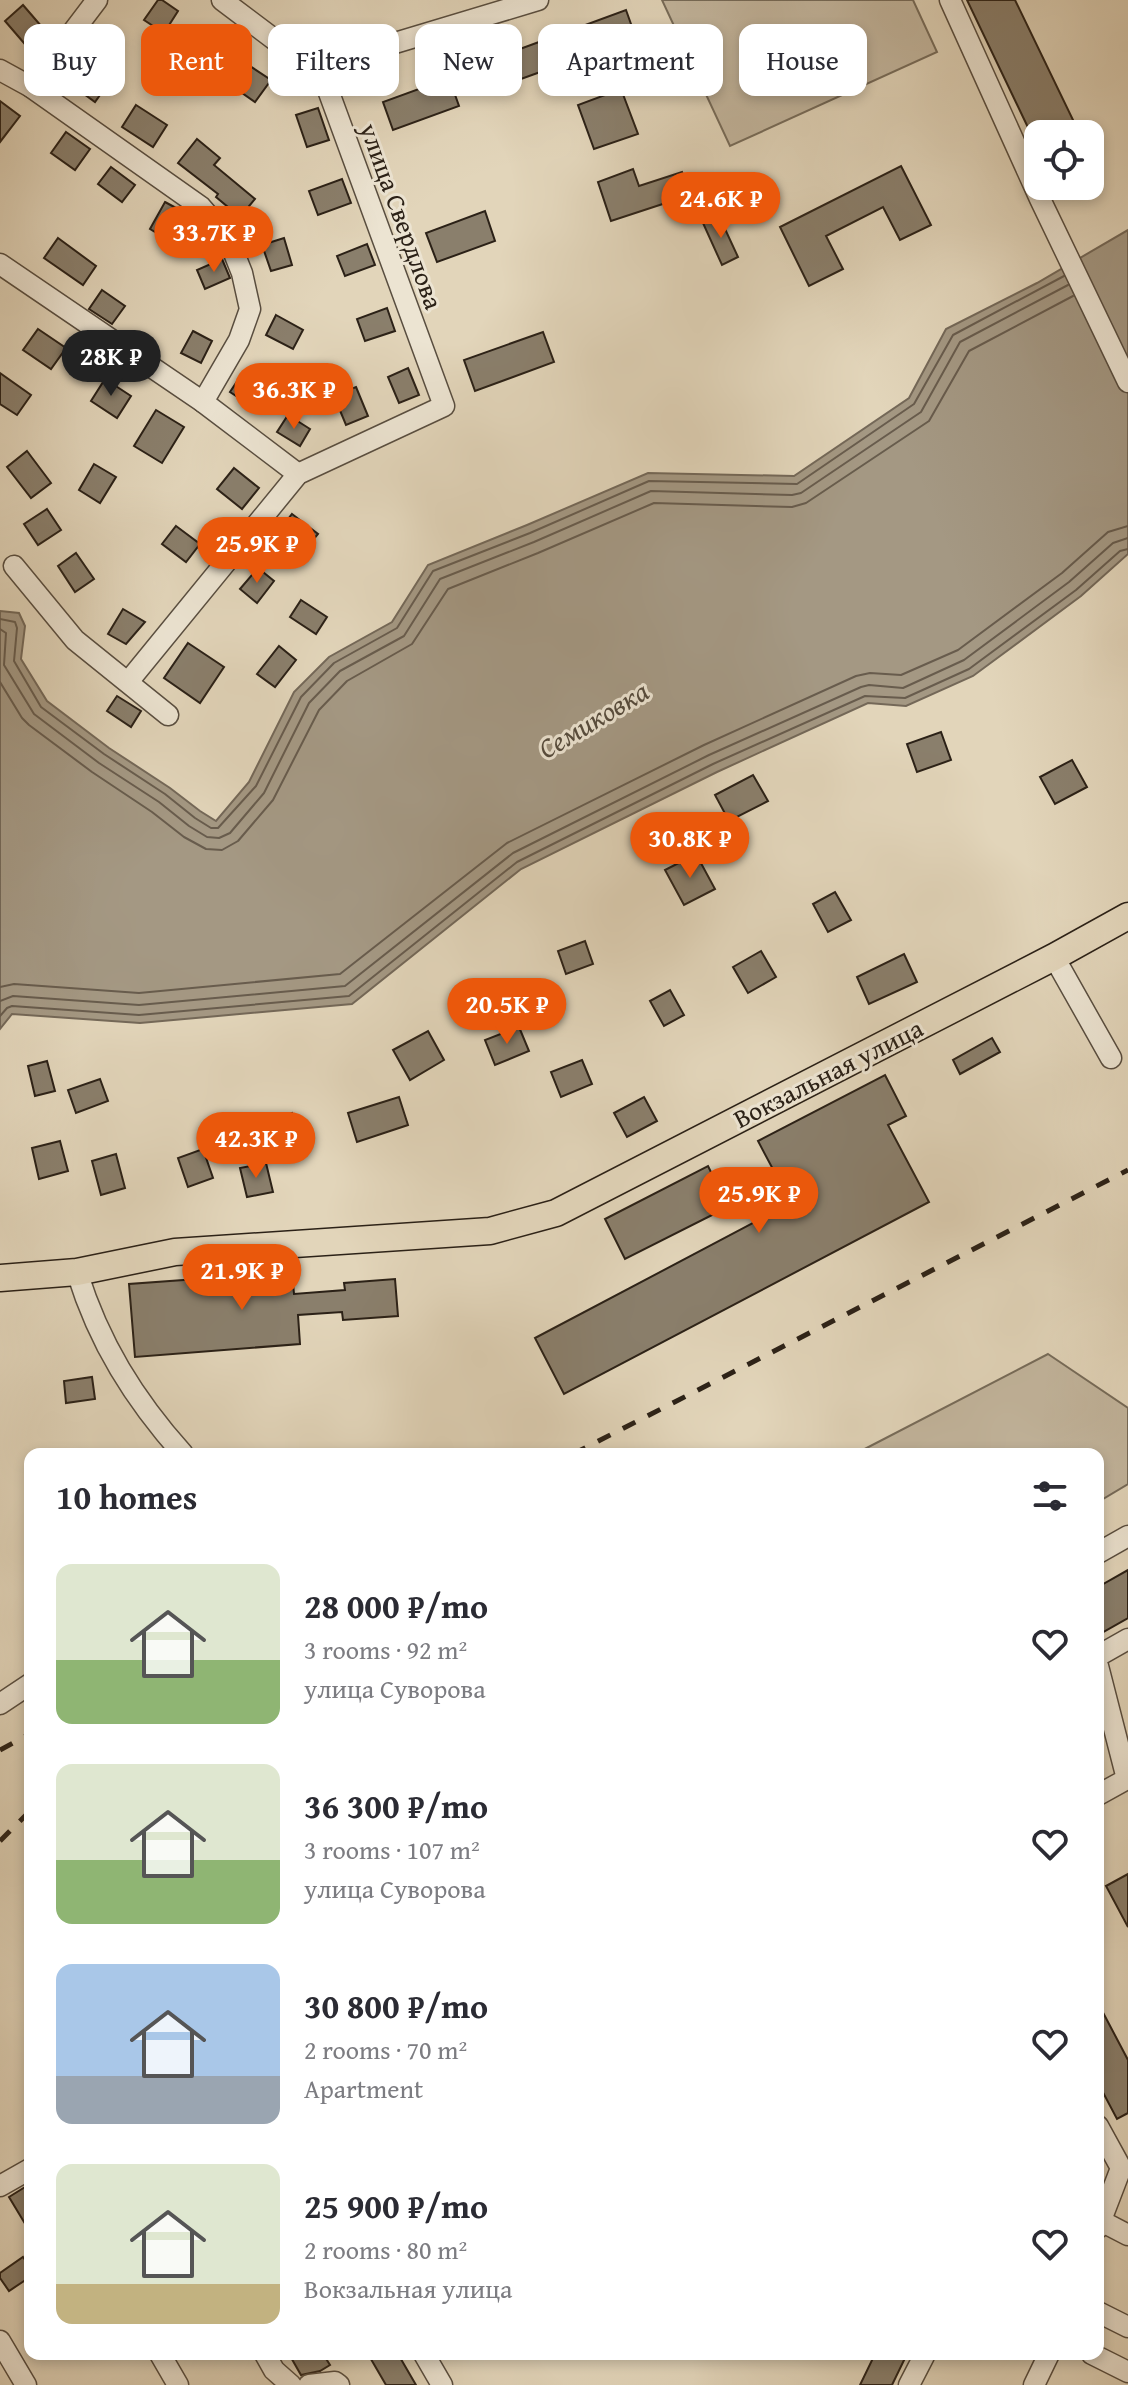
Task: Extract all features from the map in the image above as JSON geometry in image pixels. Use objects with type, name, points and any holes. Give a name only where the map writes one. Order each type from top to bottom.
[{"type":"main road","name":"Вокзальная улица","points":[[0,1278],[77,1272],[175,1252],[490,1231],[556,1213],[1128,916]]},
{"type":"street","points":[[79,24],[97,0]]},
{"type":"street","points":[[222,0],[268,35]]},
{"type":"street","points":[[399,42],[538,0]]},
{"type":"street","points":[[950,0],[1040,199],[1128,382]]},
{"type":"street","points":[[0,70],[24,83]]},
{"type":"street","points":[[44,96],[201,207],[228,238],[242,273],[250,309],[239,340],[203,402]]},
{"type":"street","name":"улица Свердлова","points":[[298,474],[444,406],[330,96]]},
{"type":"street","points":[[0,264],[203,402],[298,474],[128,682]]},
{"type":"street","points":[[14,566],[75,640],[168,715]]},
{"type":"street","points":[[1054,957],[1111,1058]]},
{"type":"street","points":[[77,1272],[88,1307],[121,1375],[152,1419],[178,1448]]},
{"type":"street","points":[[1104,1550],[1128,1536]]},
{"type":"street","points":[[1104,1653],[1128,1639]]},
{"type":"street","points":[[0,1704],[24,1688]]},
{"type":"street","points":[[1104,1689],[1127,1779],[1104,1792]]},
{"type":"street","points":[[1104,2137],[1121,2168],[1104,2210]]},
{"type":"street","points":[[0,2186],[24,2172]]},
{"type":"street","points":[[1104,2224],[1128,2235]]},
{"type":"street","points":[[1104,2315],[1128,2327]]},
{"type":"street","points":[[0,2341],[26,2385]]},
{"type":"street","points":[[163,2360],[178,2385]]},
{"type":"street","points":[[268,2360],[274,2370],[291,2385]]},
{"type":"street","points":[[427,2360],[442,2385]]},
{"type":"street","points":[[909,2385],[922,2360]]},
{"type":"street","points":[[1034,2385],[1046,2360]]},
{"type":"street","points":[[1104,2360],[1128,2372]]},
{"type":"street","points":[[309,2385],[335,2382],[339,2385]]},
{"type":"shaded area","points":[[662,0],[913,0],[937,52],[867,84],[867,24],[739,24],[739,96],[840,96],[730,146],[707,96],[723,96],[723,24],[673,24]]},
{"type":"shaded area","points":[[1048,1354],[1128,1408],[1128,1484],[1104,1498],[1104,1448],[867,1448]]},
{"type":"water","name":"Семиковка","points":[[1128,230],[1128,554],[1081,596],[973,676],[906,706],[868,703],[717,772],[521,869],[352,1004],[140,1023],[12,1014],[0,1029],[0,611],[19,613],[25,626],[21,659],[47,701],[109,748],[216,821],[249,782],[294,692],[329,657],[392,622],[428,565],[648,473],[794,476],[909,398],[946,329],[1037,283]]},
{"type":"building","points":[[158,0],[178,11],[170,24],[150,24],[144,20]]},
{"type":"building","points":[[967,0],[1015,0],[1073,120],[1024,120]]},
{"type":"building","points":[[23,5],[39,24],[24,24],[24,43],[5,21]]},
{"type":"building","points":[[626,10],[631,24],[588,24]]},
{"type":"building","points":[[538,42],[538,73],[522,79],[522,48]]},
{"type":"building","points":[[252,67],[268,78],[268,84],[255,102],[246,96],[252,96]]},
{"type":"building","points":[[415,90],[415,96],[455,96],[459,106],[393,130],[383,102]]},
{"type":"building","points":[[602,96],[624,96],[638,134],[594,149],[578,105]]},
{"type":"building","points":[[0,101],[20,116],[0,142]]},
{"type":"building","points":[[136,105],[167,125],[153,147],[122,127]]},
{"type":"building","points":[[318,108],[329,140],[307,147],[296,115]]},
{"type":"building","points":[[66,132],[90,149],[75,170],[51,153]]},
{"type":"building","points":[[197,139],[220,158],[214,165],[255,199],[240,217],[216,197],[218,194],[178,163]]},
{"type":"building","points":[[901,166],[931,225],[900,240],[883,207],[826,236],[843,269],[809,286],[780,227]]},
{"type":"building","points":[[111,167],[135,185],[122,202],[98,184]]},
{"type":"building","points":[[633,169],[639,186],[682,172],[690,195],[611,221],[598,182]]},
{"type":"building","points":[[342,179],[351,203],[318,215],[309,191]]},
{"type":"building","points":[[165,202],[189,215],[173,243],[150,229]]},
{"type":"building","points":[[485,211],[495,241],[437,262],[426,233]]},
{"type":"building","points":[[719,216],[738,257],[722,265],[703,223]]},
{"type":"building","points":[[58,238],[96,266],[83,285],[44,258]]},
{"type":"building","points":[[284,238],[292,265],[271,271],[262,245]]},
{"type":"building","points":[[367,244],[375,265],[345,276],[337,256]]},
{"type":"building","points":[[222,259],[230,278],[205,289],[197,270]]},
{"type":"building","points":[[102,290],[125,306],[112,324],[89,309]]},
{"type":"building","points":[[387,308],[395,331],[365,341],[357,319]]},
{"type":"building","points":[[276,315],[303,330],[293,349],[266,335]]},
{"type":"building","points":[[38,329],[66,348],[51,369],[23,350]]},
{"type":"building","points":[[193,331],[212,341],[201,363],[181,353]]},
{"type":"building","points":[[543,332],[554,362],[475,391],[464,360]]},
{"type":"building","points":[[408,368],[419,395],[399,403],[388,377]]},
{"type":"building","points":[[0,373],[31,395],[17,415],[0,404]]},
{"type":"building","points":[[242,374],[262,387],[250,405],[230,392]]},
{"type":"building","points":[[105,379],[131,396],[117,418],[91,401]]},
{"type":"building","points":[[356,387],[368,416],[346,425],[334,396]]},
{"type":"building","points":[[156,410],[184,427],[162,463],[134,446]]},
{"type":"building","points":[[288,415],[310,429],[300,446],[277,432]]},
{"type":"building","points":[[27,451],[51,483],[31,498],[7,467]]},
{"type":"building","points":[[94,464],[116,477],[100,503],[79,490]]},
{"type":"building","points":[[234,468],[259,488],[242,509],[217,489]]},
{"type":"building","points":[[47,509],[61,530],[38,545],[24,524]]},
{"type":"building","points":[[292,514],[318,534],[303,552],[278,532]]},
{"type":"building","points":[[176,526],[200,544],[186,562],[162,544]]},
{"type":"building","points":[[76,553],[94,579],[75,592],[58,566]]},
{"type":"building","points":[[258,568],[274,581],[257,603],[240,589]]},
{"type":"building","points":[[301,600],[327,617],[316,634],[290,617]]},
{"type":"building","points":[[123,609],[145,622],[126,644],[108,634]]},
{"type":"building","points":[[188,643],[224,667],[200,703],[164,678]]},
{"type":"building","points":[[279,646],[296,660],[275,687],[257,674]]},
{"type":"building","points":[[117,696],[141,711],[131,727],[107,711]]},
{"type":"building","points":[[941,732],[951,760],[917,772],[907,744]]},
{"type":"building","points":[[1072,760],[1087,787],[1055,804],[1040,777]]},
{"type":"building","points":[[753,775],[768,801],[729,821],[715,795]]},
{"type":"building","points":[[696,854],[715,889],[684,905],[665,870]]},
{"type":"building","points":[[835,892],[851,920],[828,932],[813,904]]},
{"type":"building","points":[[585,941],[593,964],[566,974],[558,951]]},
{"type":"building","points":[[761,951],[776,977],[748,993],[733,967]]},
{"type":"building","points":[[904,954],[917,982],[869,1004],[857,977]]},
{"type":"building","points":[[670,990],[684,1015],[664,1026],[650,1001]]},
{"type":"building","points":[[519,1027],[529,1051],[495,1065],[485,1040]]},
{"type":"building","points":[[428,1031],[444,1060],[410,1080],[393,1050]]},
{"type":"building","points":[[992,1038],[1000,1052],[960,1074],[953,1060]]},
{"type":"building","points":[[582,1060],[592,1084],[561,1097],[551,1072]]},
{"type":"building","points":[[47,1061],[55,1091],[35,1096],[28,1066]]},
{"type":"building","points":[[885,1075],[906,1116],[888,1125],[929,1202],[564,1394],[535,1338],[791,1203],[758,1141]]},
{"type":"building","points":[[100,1079],[108,1101],[76,1113],[68,1090]]},
{"type":"building","points":[[399,1097],[408,1125],[357,1142],[348,1113]]},
{"type":"building","points":[[644,1097],[657,1121],[627,1137],[614,1113]]},
{"type":"building","points":[[292,1113],[303,1142],[278,1151],[267,1122]]},
{"type":"building","points":[[60,1141],[68,1171],[39,1179],[32,1148]]},
{"type":"building","points":[[203,1149],[213,1178],[188,1187],[178,1158]]},
{"type":"building","points":[[116,1154],[125,1188],[101,1195],[92,1161]]},
{"type":"building","points":[[266,1163],[273,1192],[247,1197],[240,1168]]},
{"type":"building","points":[[708,1166],[728,1207],[625,1259],[605,1219]]},
{"type":"building","points":[[292,1272],[294,1294],[345,1290],[344,1283],[395,1279],[398,1316],[343,1320],[342,1312],[298,1315],[300,1344],[135,1357],[129,1284]]},
{"type":"building","points":[[92,1377],[95,1399],[66,1403],[64,1381]]},
{"type":"building","points":[[1128,1570],[1128,1618],[1104,1632],[1104,1584]]},
{"type":"building","points":[[1128,1874],[1128,1927],[1106,1886]]},
{"type":"building","points":[[1104,2014],[1128,2060],[1128,2113],[1117,2119],[1104,2094]]},
{"type":"building","points":[[24,2188],[24,2222],[9,2197]]},
{"type":"building","points":[[24,2258],[24,2281],[9,2291],[0,2273]]},
{"type":"building","points":[[292,2360],[327,2360],[330,2365],[320,2371],[301,2375]]},
{"type":"building","points":[[371,2360],[401,2360],[416,2385],[386,2385]]},
{"type":"building","points":[[872,2360],[904,2360],[892,2385],[860,2385]]},
{"type":"railway","points":[[585,1448],[1128,1170]]},
{"type":"railway","points":[[0,1750],[24,1737]]},
{"type":"railway","points":[[0,1841],[24,1817]]}]
